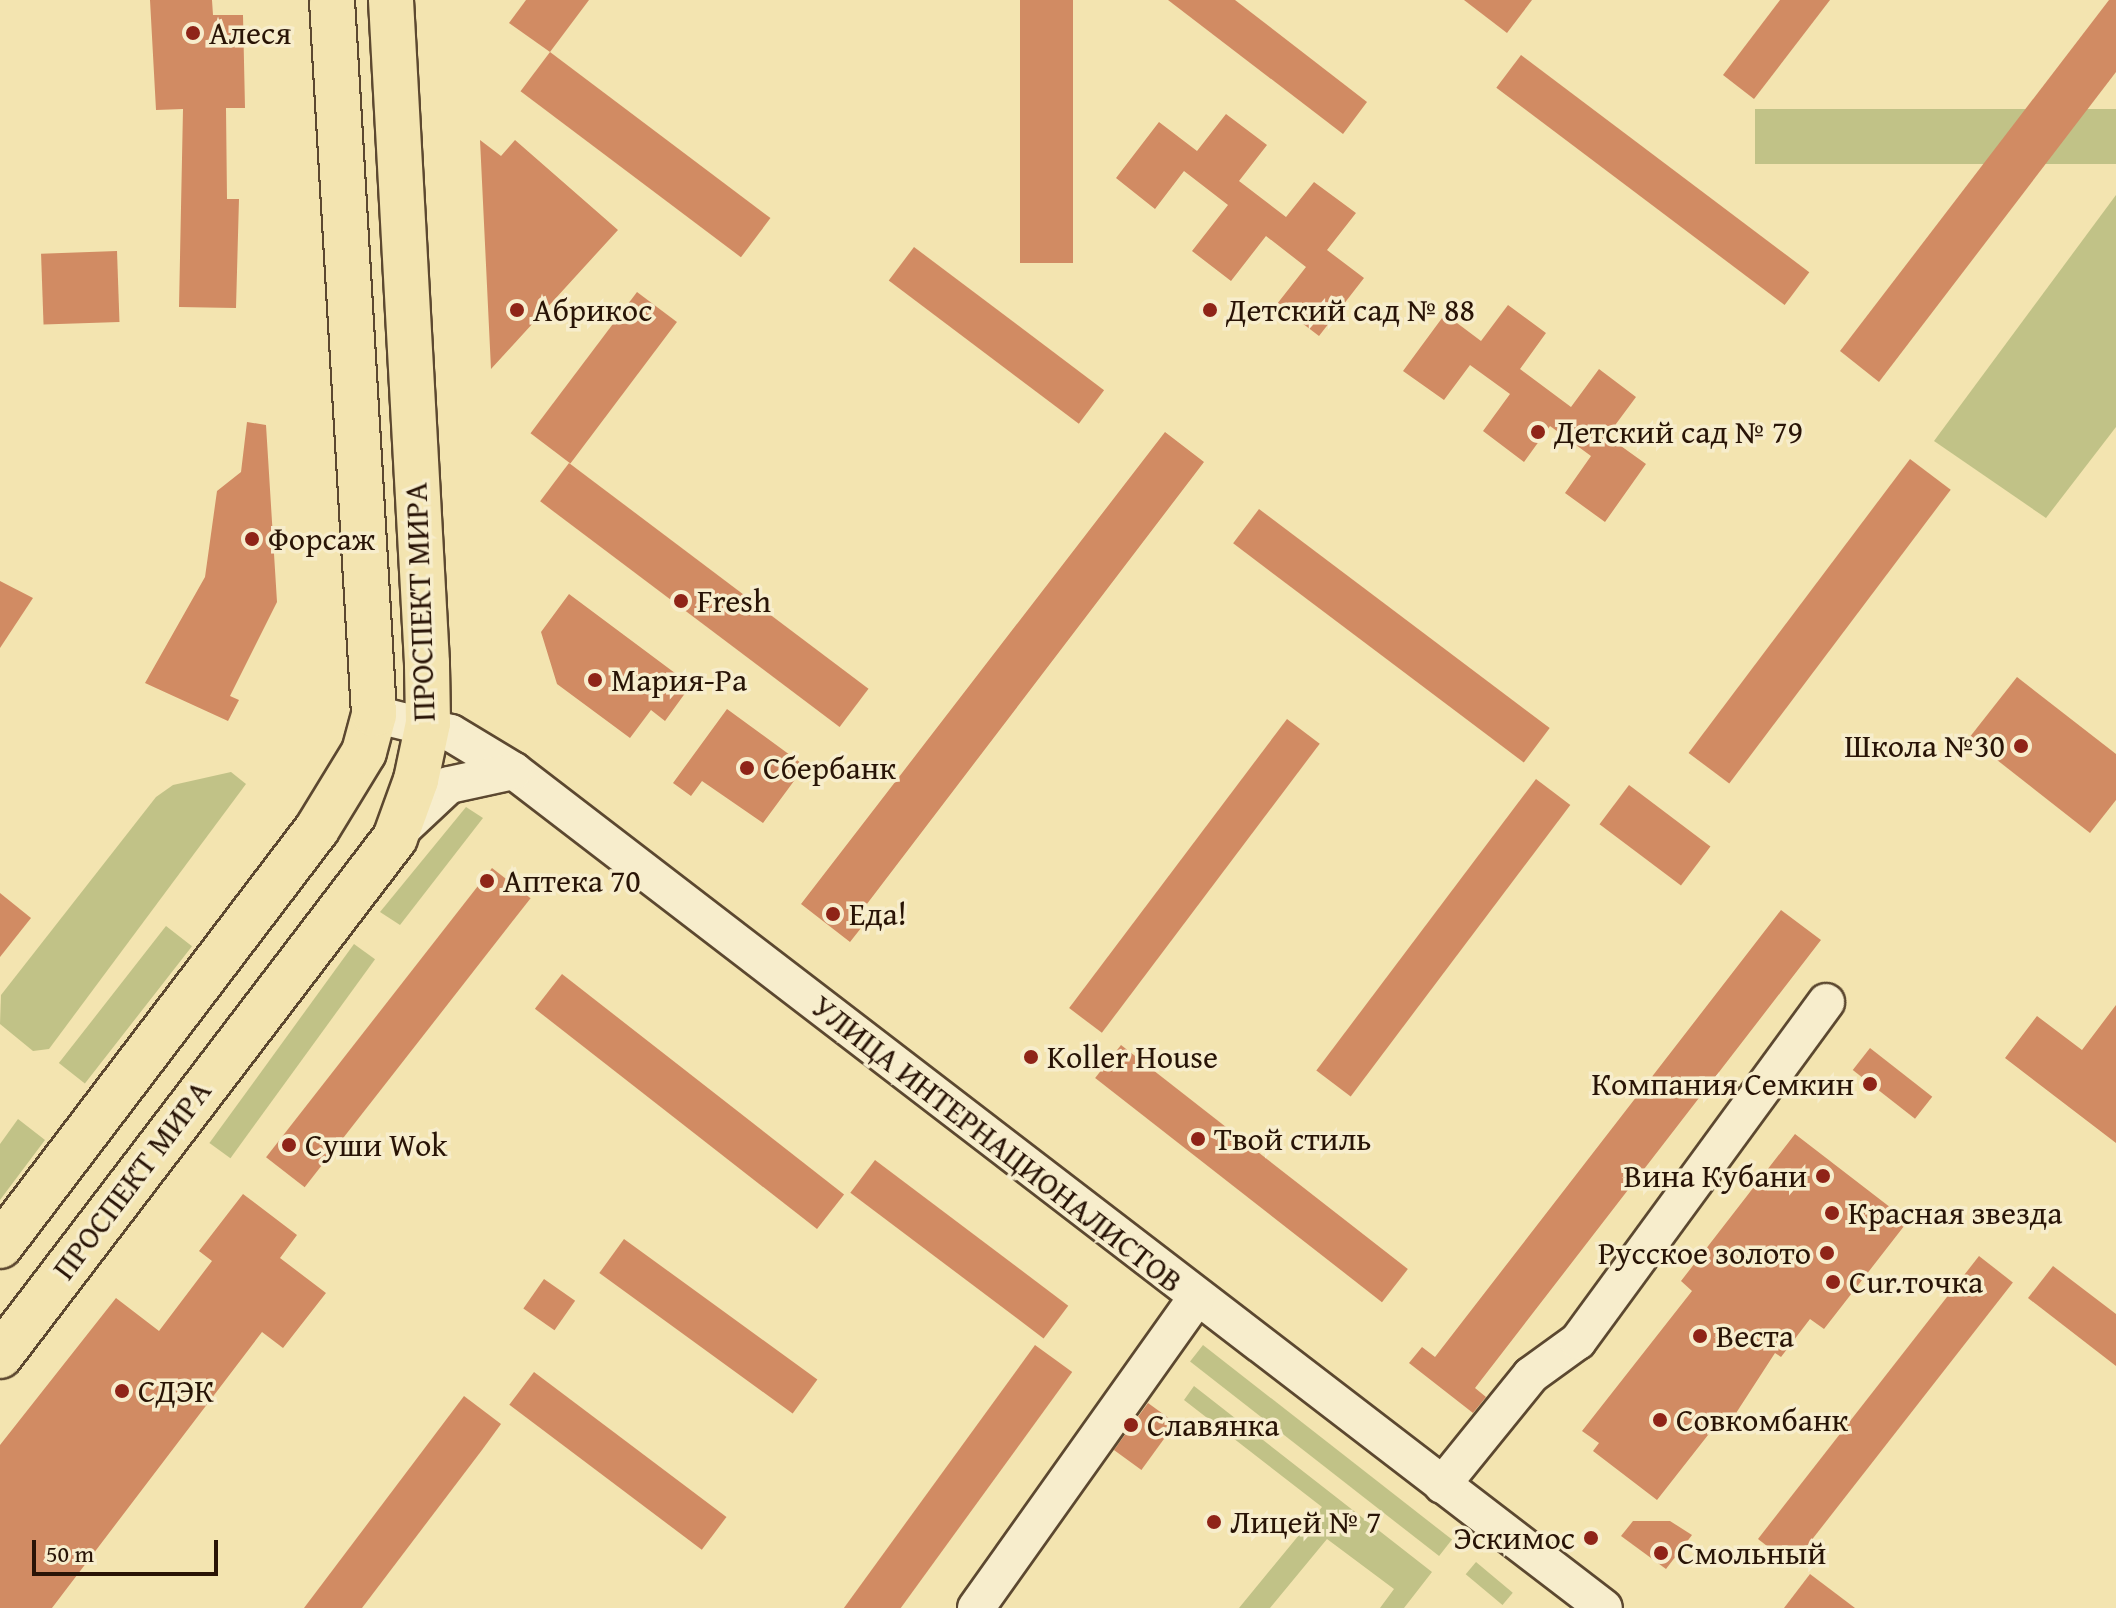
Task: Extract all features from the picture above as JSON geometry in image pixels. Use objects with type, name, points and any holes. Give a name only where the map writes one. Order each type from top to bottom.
[{"type":"main road","name":"ПРОСПЕКТ МИРА","points":[[0,1246],[342,793],[374,714],[332,0]]},
{"type":"main road","name":"ПРОСПЕКТ МИРА","points":[[0,1356],[395,838],[428,723],[391,0]]},
{"type":"main road","points":[[337,111],[397,110]]},
{"type":"main road","points":[[346,255],[404,252]]},
{"type":"main road","points":[[123,1084],[174,1125]]},
{"type":"street","name":"УЛИЦА ИНТЕРНАЦИОНАЛИСТОВ","points":[[374,714],[428,723],[514,771],[1196,1298],[1604,1608]]},
{"type":"street","points":[[395,838],[449,785],[514,771]]},
{"type":"street","points":[[1442,1485],[1531,1375],[1578,1341],[1826,1002]]},
{"type":"street","points":[[976,1608],[1196,1298]]},
{"type":"green space","points":[[1755,109],[2116,109],[2116,164],[1755,164]]},
{"type":"green space","points":[[2116,195],[2116,427],[2046,518],[1934,441]]},
{"type":"green space","points":[[231,772],[246,784],[49,1049],[33,1051],[0,1024],[1,995],[156,797],[173,785]]},
{"type":"green space","points":[[466,807],[483,818],[400,925],[380,912]]},
{"type":"green space","points":[[166,926],[192,946],[85,1083],[59,1063]]},
{"type":"green space","points":[[354,944],[375,959],[230,1158],[209,1143]]},
{"type":"green space","points":[[18,1119],[45,1140],[0,1200],[0,1144]]},
{"type":"green space","points":[[1203,1345],[1452,1540],[1439,1556],[1190,1362]]},
{"type":"green space","points":[[1194,1386],[1432,1572],[1404,1608],[1380,1608],[1394,1589],[1327,1539],[1270,1608],[1239,1608],[1322,1507],[1184,1400]]},
{"type":"green space","points":[[1476,1562],[1513,1593],[1502,1605],[1466,1574]]},
{"type":"building","points":[[150,0],[212,0],[213,15],[243,15],[245,108],[226,108],[227,199],[239,199],[236,308],[179,307],[183,109],[156,110]]},
{"type":"building","points":[[526,0],[589,0],[550,52],[509,23]]},
{"type":"building","points":[[1020,0],[1073,0],[1073,263],[1020,263]]},
{"type":"building","points":[[1168,0],[1235,0],[1367,102],[1343,134]]},
{"type":"building","points":[[1464,0],[1532,0],[1507,33]]},
{"type":"building","points":[[1780,0],[1830,0],[1754,99],[1723,75]]},
{"type":"building","points":[[2109,0],[2116,0],[2116,72],[1879,382],[1840,351]]},
{"type":"building","points":[[550,52],[770,218],[741,257],[521,91]]},
{"type":"building","points":[[1521,55],[1809,272],[1785,305],[1496,88]]},
{"type":"building","points":[[1226,114],[1267,145],[1239,181],[1286,217],[1314,182],[1356,213],[1327,250],[1364,278],[1319,336],[1277,304],[1306,267],[1266,236],[1231,281],[1192,251],[1228,205],[1184,171],[1155,209],[1116,178],[1159,122],[1197,151]]},
{"type":"building","name":"Абрикос","points":[[480,140],[501,156],[515,140],[618,230],[491,369]]},
{"type":"building","points":[[914,247],[1104,390],[1079,424],[889,281]]},
{"type":"building","points":[[117,251],[119,322],[44,325],[41,254]]},
{"type":"building","points":[[637,292],[677,322],[570,463],[530,433]]},
{"type":"building","points":[[1508,305],[1546,333],[1520,369],[1571,407],[1599,369],[1636,397],[1607,436],[1646,464],[1605,522],[1565,493],[1591,456],[1550,426],[1524,462],[1483,431],[1510,394],[1470,365],[1444,400],[1403,371],[1445,314],[1481,341]]},
{"type":"building","points":[[247,422],[266,425],[277,602],[230,696],[239,700],[228,721],[145,683],[205,577],[217,491],[241,472]]},
{"type":"building","points":[[1165,432],[1204,462],[857,917],[865,923],[850,942],[801,904]]},
{"type":"building","points":[[1910,459],[1951,490],[1729,784],[1689,753]]},
{"type":"building","points":[[569,463],[868,689],[840,727],[540,501]]},
{"type":"building","points":[[1259,509],[1550,728],[1524,762],[1233,543]]},
{"type":"building","points":[[0,581],[33,598],[0,648]]},
{"type":"building","points":[[569,594],[691,685],[665,721],[651,710],[630,738],[557,684],[541,632]]},
{"type":"building","points":[[2017,677],[2116,754],[2116,800],[2090,833],[1969,738]]},
{"type":"building","points":[[727,709],[805,766],[763,823],[702,781],[691,796],[673,783]]},
{"type":"building","points":[[1287,719],[1320,744],[1102,1033],[1069,1008]]},
{"type":"building","points":[[1536,779],[1570,805],[1351,1096],[1316,1071]]},
{"type":"building","points":[[1629,785],[1710,846],[1681,886],[1600,824]]},
{"type":"building","points":[[492,868],[531,898],[305,1187],[266,1157]]},
{"type":"building","points":[[0,893],[31,918],[0,957]]},
{"type":"building","points":[[1781,910],[1821,940],[1475,1388],[1486,1397],[1473,1413],[1409,1363],[1422,1347],[1435,1357]]},
{"type":"building","points":[[562,974],[844,1194],[817,1229],[535,1009]]},
{"type":"building","points":[[2116,1005],[2116,1143],[2005,1058],[2037,1016],[2082,1050]]},
{"type":"building","points":[[1121,1045],[1408,1269],[1382,1302],[1095,1078]]},
{"type":"building","points":[[1870,1048],[1932,1097],[1915,1119],[1853,1070]]},
{"type":"building","points":[[1795,1134],[1908,1221],[1824,1329],[1810,1319],[1781,1357],[1775,1353],[1727,1427],[1719,1421],[1657,1500],[1593,1451],[1599,1443],[1582,1431],[1692,1291],[1681,1281]]},
{"type":"building","points":[[875,1160],[1068,1306],[1044,1338],[850,1193]]},
{"type":"building","points":[[243,1194],[297,1235],[280,1258],[326,1293],[283,1348],[262,1332],[52,1608],[0,1608],[0,1445],[116,1298],[159,1331],[212,1261],[199,1251]]},
{"type":"building","points":[[624,1239],[817,1379],[793,1413],[599,1273]]},
{"type":"building","points":[[1979,1256],[2013,1282],[1792,1565],[1758,1539]]},
{"type":"building","points":[[2053,1266],[2116,1314],[2116,1366],[2028,1298]]},
{"type":"building","points":[[544,1279],[575,1301],[554,1330],[523,1308]]},
{"type":"building","points":[[1035,1345],[1072,1372],[901,1608],[844,1608]]},
{"type":"building","points":[[534,1372],[726,1517],[702,1550],[509,1405]]},
{"type":"building","points":[[464,1396],[501,1424],[482,1450],[362,1608],[304,1608]]},
{"type":"building","points":[[1148,1403],[1176,1423],[1141,1470],[1114,1450]]},
{"type":"building","name":"Смольный","points":[[1633,1521],[1670,1521],[1692,1535],[1666,1569],[1621,1536]]},
{"type":"building","points":[[1810,1574],[1855,1608],[1784,1608]]},
{"type":"place","name":"Алеся","points":[[193,33]]},
{"type":"place","name":"Абрикос","points":[[517,310]]},
{"type":"place","name":"Детский сад № 88","points":[[1210,310]]},
{"type":"place","name":"Детский сад № 79","points":[[1538,432]]},
{"type":"place","name":"Форсаж","points":[[252,539]]},
{"type":"place","name":"Fresh","points":[[681,601]]},
{"type":"place","name":"Мария-Ра","points":[[595,680]]},
{"type":"place","name":"Школа №30","points":[[2021,746]]},
{"type":"place","name":"Сбербанк","points":[[747,768]]},
{"type":"place","name":"Аптека 70","points":[[487,881]]},
{"type":"place","name":"Еда!","points":[[833,914]]},
{"type":"place","name":"Koller House","points":[[1031,1057]]},
{"type":"place","name":"Компания Семкин","points":[[1870,1084]]},
{"type":"place","name":"Твой стиль","points":[[1198,1139]]},
{"type":"place","name":"Суши Wok","points":[[289,1145]]},
{"type":"place","name":"Вина Кубани","points":[[1823,1176]]},
{"type":"place","name":"Красная звезда","points":[[1832,1213]]},
{"type":"place","name":"Русское золото","points":[[1827,1253]]},
{"type":"place","name":"Cur.точка","points":[[1833,1282]]},
{"type":"place","name":"Веста","points":[[1700,1336]]},
{"type":"place","name":"СДЭК","points":[[122,1391]]},
{"type":"place","name":"Совкомбанк","points":[[1660,1420]]},
{"type":"place","name":"Славянка","points":[[1131,1425]]},
{"type":"place","name":"Лицей № 7","points":[[1214,1522]]},
{"type":"place","name":"Эскимос","points":[[1591,1538]]},
{"type":"place","name":"Смольный","points":[[1661,1553]]}]
